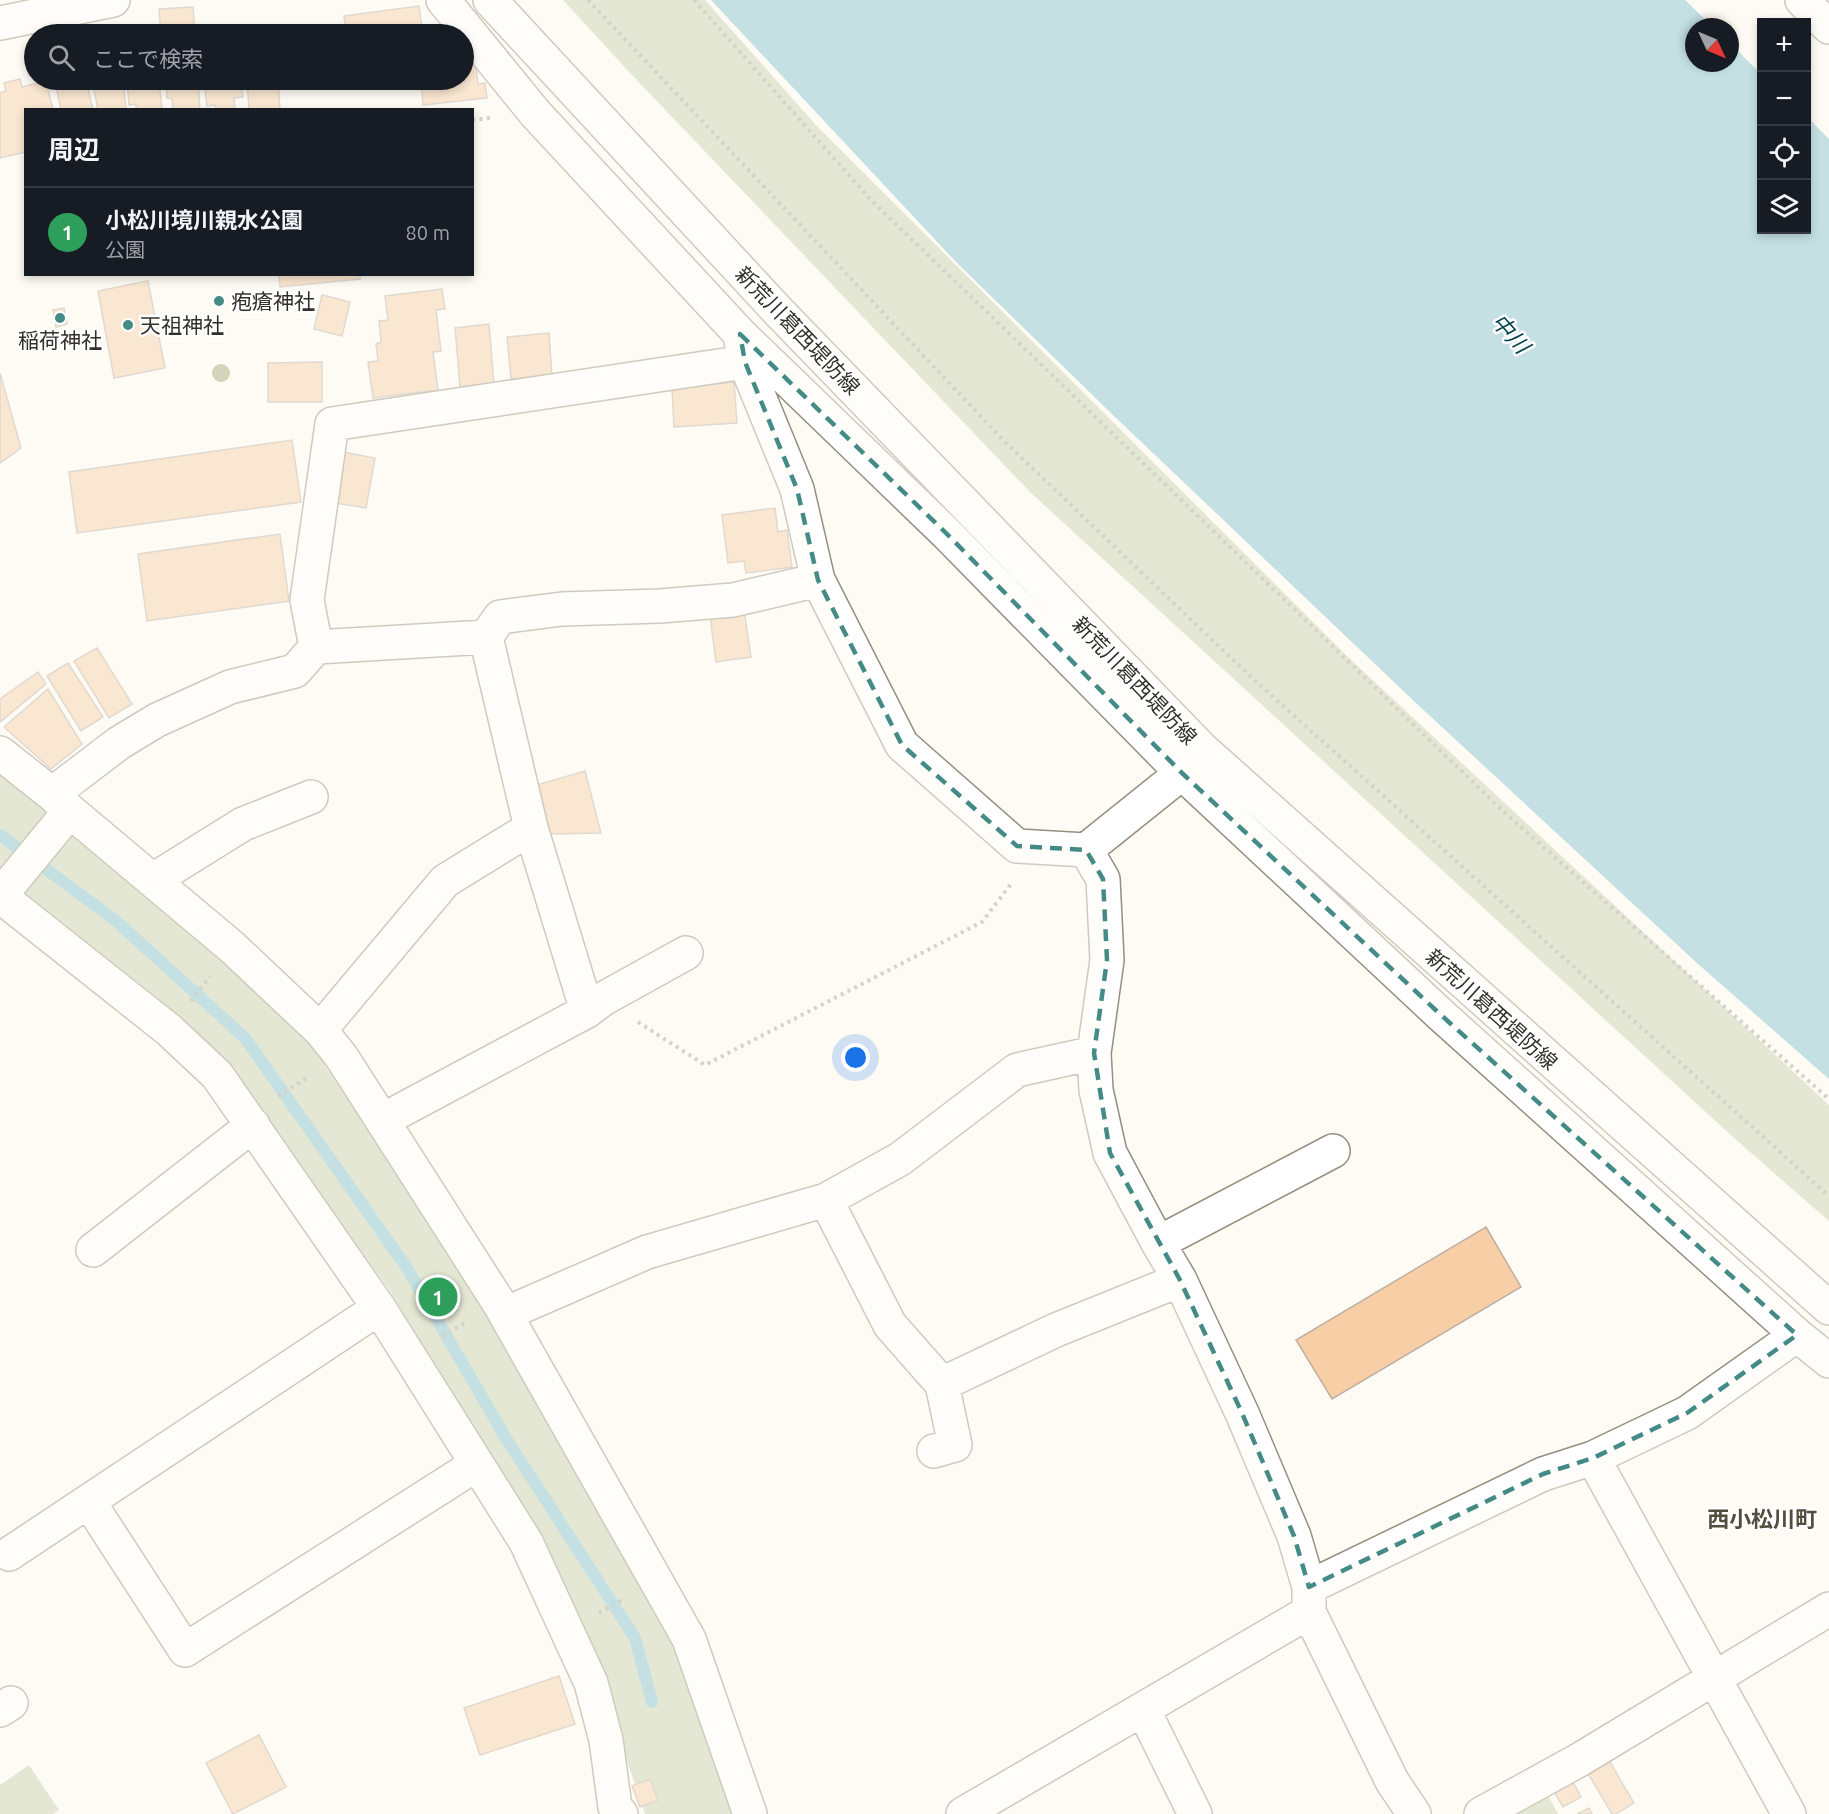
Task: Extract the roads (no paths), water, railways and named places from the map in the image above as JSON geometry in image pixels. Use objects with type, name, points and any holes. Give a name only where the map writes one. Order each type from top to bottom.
[{"type":"main road","points":[[0,23],[113,0]]},
{"type":"main road","points":[[443,0],[462,24]]},
{"type":"main road","name":"新荒川葛西堤防線","points":[[490,0],[787,320],[1202,749],[1829,1308]]},
{"type":"main road","points":[[1802,0],[1829,27]]},
{"type":"main road","points":[[474,38],[535,114],[742,348],[946,533],[1182,773],[1441,1015],[1797,1335],[1829,1361]]},
{"type":"main road","points":[[742,348],[797,489],[818,580],[902,746],[1017,846],[1086,850],[1182,773]]},
{"type":"main road","points":[[316,647],[307,600],[332,424],[742,348]]},
{"type":"main road","points":[[595,1005],[531,828],[486,637],[500,617],[562,609],[660,606],[733,600],[818,580]]},
{"type":"main road","points":[[486,637],[316,647],[295,671],[230,687],[157,720],[119,743],[58,812],[5,890],[169,1030],[217,1075],[380,1308],[526,1542],[591,1683],[606,1740],[608,1812]]},
{"type":"main road","points":[[0,753],[58,812],[153,880],[232,947],[320,1030],[341,1056],[502,1309],[689,1639],[750,1814]]},
{"type":"main road","points":[[153,880],[243,824],[311,797]]},
{"type":"main road","points":[[320,1030],[445,881],[531,828]]},
{"type":"main road","points":[[1086,850],[1103,879],[1107,960],[1094,1053],[1096,1090],[1110,1153],[1180,1280],[1246,1423],[1294,1536],[1309,1600],[1392,1782],[1414,1814]]},
{"type":"main road","points":[[383,1120],[686,953]]},
{"type":"main road","points":[[502,1309],[647,1252],[826,1200],[900,1159],[1017,1070],[1094,1053]]},
{"type":"main road","points":[[93,1250],[250,1120]]},
{"type":"main road","points":[[1158,1243],[1333,1151]]},
{"type":"main road","points":[[826,1200],[890,1325],[942,1384],[955,1445],[934,1452]]},
{"type":"main road","points":[[942,1384],[1056,1330],[1180,1280]]},
{"type":"main road","points":[[9,1554],[380,1308]]},
{"type":"main road","points":[[978,1810],[1143,1709],[1309,1600],[1543,1474],[1593,1458],[1687,1413],[1797,1335]]},
{"type":"main road","points":[[1593,1458],[1789,1814]]},
{"type":"main road","points":[[89,1502],[185,1650],[477,1464]]},
{"type":"main road","points":[[1480,1814],[1579,1760],[1829,1609]]},
{"type":"main road","points":[[1143,1709],[1195,1814]]},
{"type":"water","name":"中川","points":[[711,0],[1685,0],[1704,18],[1685,18],[1685,72],[1739,72],[1739,52],[1757,70],[1757,234],[1811,234],[1811,121],[1829,139],[1829,1079],[1698,964],[1416,703],[1114,416],[956,262]]},
{"type":"waterway","points":[[0,835],[115,920],[245,1038],[407,1268],[507,1440],[635,1638],[652,1702]]},
{"type":"place","name":"疱瘡神社","points":[[219,301]]},
{"type":"place","name":"稲荷神社","points":[[60,318]]},
{"type":"place","name":"天祖神社","points":[[128,325]]},
{"type":"place","name":"小松川境川親水公園","points":[[438,1297]]},
{"type":"district","name":"西小松川町","points":[[1762,1518]]}]
